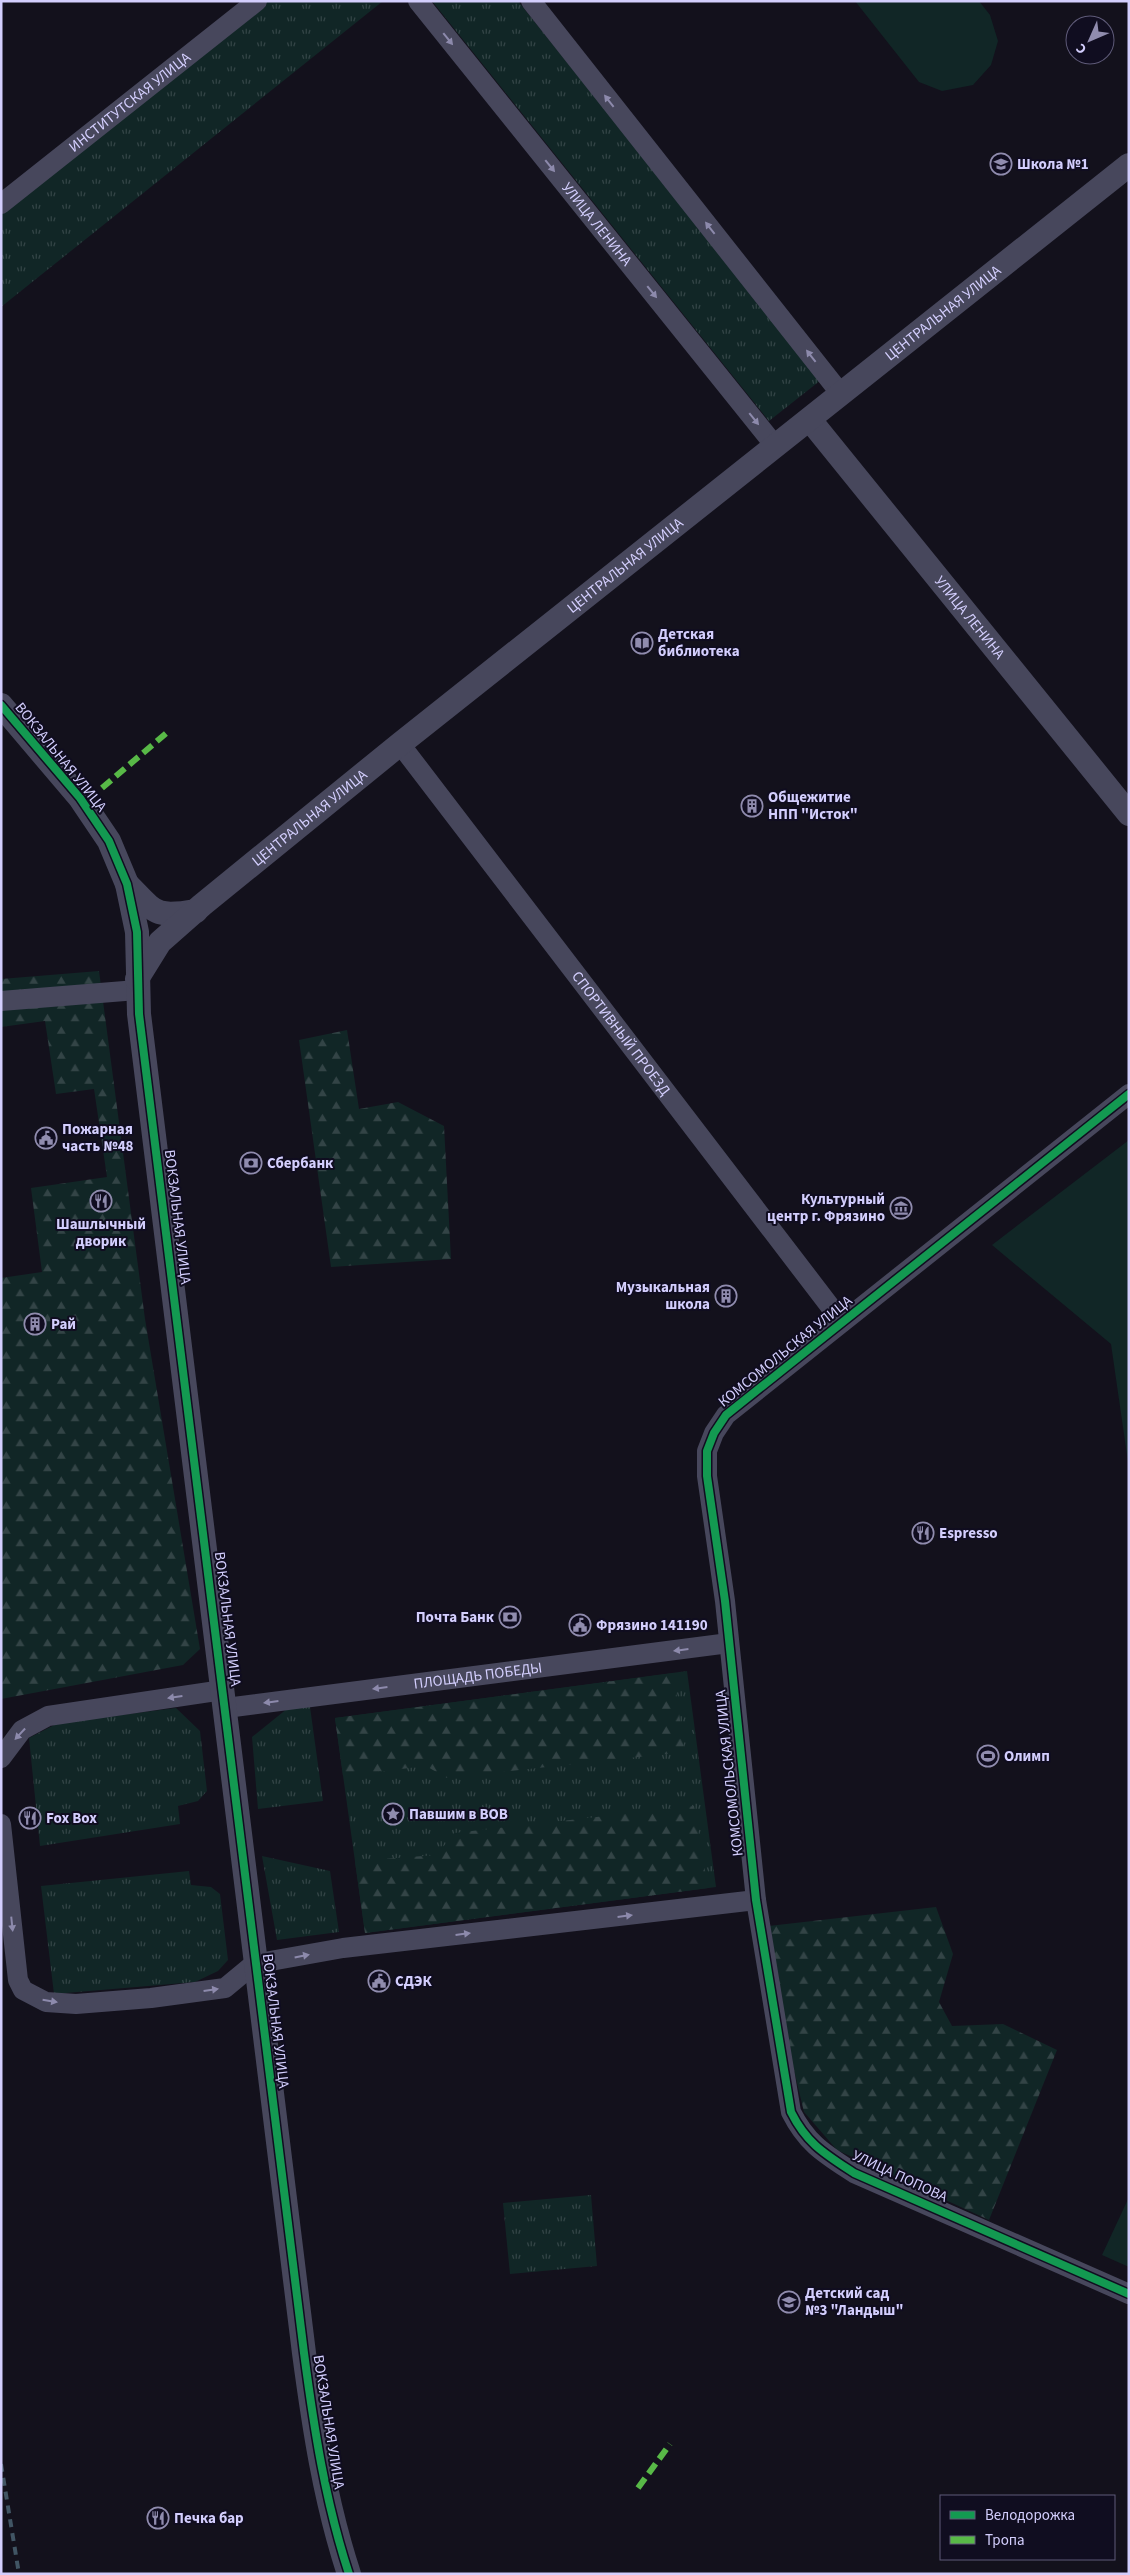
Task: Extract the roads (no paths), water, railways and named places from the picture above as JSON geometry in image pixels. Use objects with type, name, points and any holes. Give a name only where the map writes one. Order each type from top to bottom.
[{"type":"street","name":"ИНСТИТУТСКАЯ УЛИЦА","points":[[1,204],[257,1]]},
{"type":"street","name":"УЛИЦА ЛЕНИНА","points":[[418,1],[776,447]]},
{"type":"street","points":[[531,1],[841,394]]},
{"type":"street","name":"ЦЕНТРАЛЬНАЯ УЛИЦА","points":[[137,985],[160,942],[196,911],[400,744],[1129,165]]},
{"type":"street","name":"УЛИЦА ЛЕНИНА","points":[[810,420],[1129,814]]},
{"type":"street","name":"ВОКЗАЛЬНАЯ УЛИЦА","points":[[1,705],[80,798],[109,840],[128,884],[137,932],[137,985],[224,1699],[254,1964],[315,2434],[326,2493],[349,2574]]},
{"type":"street","name":"СПОРТИВНЫЙ ПРОЕЗД","points":[[400,744],[842,1322]]},
{"type":"street","points":[[128,884],[153,910],[168,915],[196,911]]},
{"type":"street","points":[[1,1000],[137,985]]},
{"type":"street","name":"КОМСОМОЛЬСКАЯ УЛИЦА","points":[[756,1900],[729,1643],[708,1476],[708,1451],[714,1433],[726,1415],[1129,1094]]},
{"type":"street","name":"ПЛОЩАДЬ ПОБЕДЫ","points":[[1,1758],[22,1730],[48,1716],[224,1699],[729,1643]]},
{"type":"street","points":[[1,1824],[5,1897],[18,1980],[23,1990],[46,2002],[76,2004],[151,1998],[225,1988],[254,1964],[343,1948],[756,1900]]},
{"type":"street","name":"УЛИЦА ПОПОВА","points":[[756,1900],[791,2112],[801,2132],[814,2147],[854,2173],[1129,2294]]},
{"type":"railway","points":[[1,2464],[19,2574]]},
{"type":"place","name":"Школа №1","points":[[1001,164]]},
{"type":"place","name":"Детская библиотека","points":[[642,643]]},
{"type":"place","name":"Общежитие НПП \"Исток\"","points":[[752,806]]},
{"type":"place","name":"Пожарная часть №48","points":[[46,1138]]},
{"type":"place","name":"Сбербанк","points":[[251,1163]]},
{"type":"place","name":"Шашлычный дворик","points":[[101,1201]]},
{"type":"place","name":"Культурный центр г. Фрязино","points":[[901,1208]]},
{"type":"place","name":"Музыкальная школа","points":[[726,1296]]},
{"type":"place","name":"Рай","points":[[35,1324]]},
{"type":"place","name":"Espresso","points":[[923,1533]]},
{"type":"place","name":"Почта Банк","points":[[510,1617]]},
{"type":"place","name":"Фрязино 141190","points":[[580,1625]]},
{"type":"place","name":"Олимп","points":[[988,1756]]},
{"type":"place","name":"Павшим в ВОВ","points":[[393,1814]]},
{"type":"place","name":"Fox Box","points":[[30,1818]]},
{"type":"place","name":"СДЭК","points":[[379,1981]]},
{"type":"place","name":"Детский сад №3 \"Ландыш\"","points":[[789,2302]]},
{"type":"place","name":"Печка бар","points":[[158,2518]]}]
